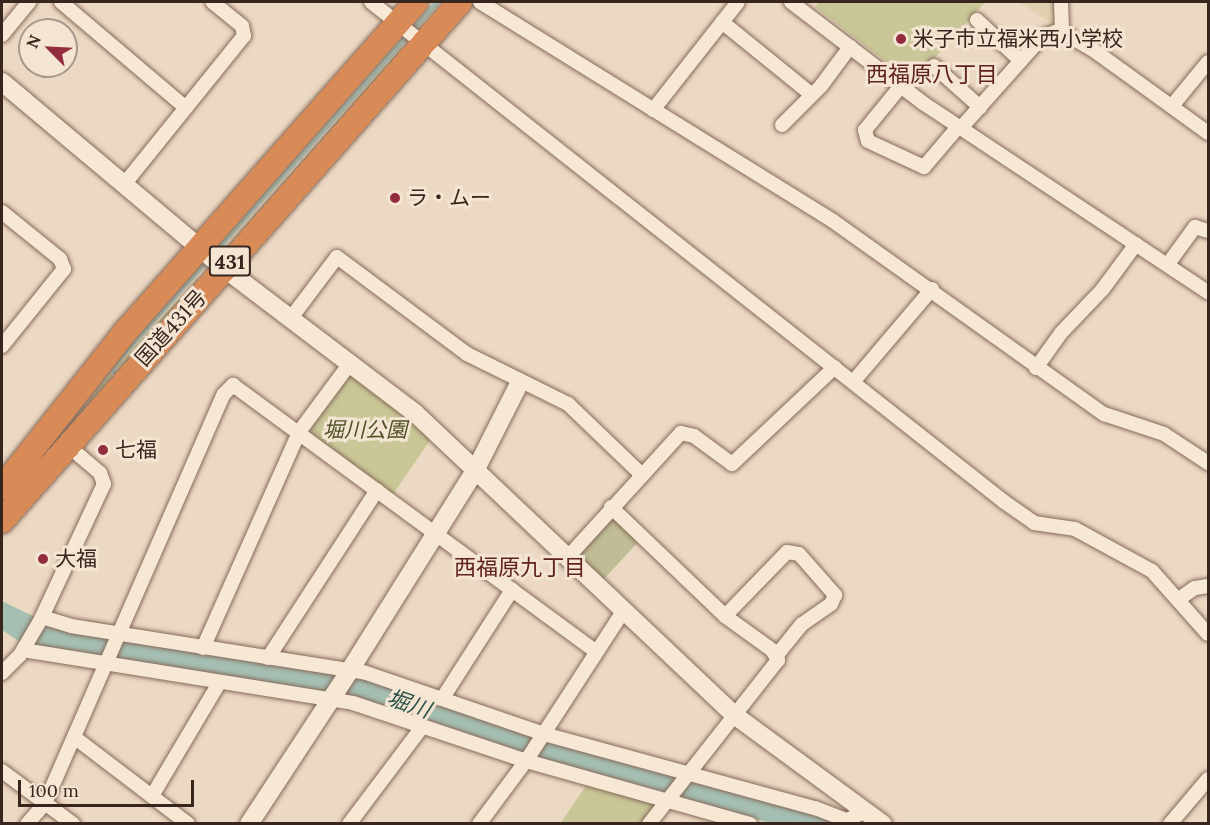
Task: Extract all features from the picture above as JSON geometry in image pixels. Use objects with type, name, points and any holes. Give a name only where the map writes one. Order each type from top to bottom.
[{"type":"highway","name":"国道431号","points":[[2,488],[201,249],[416,2]]},
{"type":"highway","name":"国道431号","points":[[2,521],[420,41],[460,2]]},
{"type":"street","points":[[2,35],[29,2]]},
{"type":"street","points":[[61,2],[185,107]]},
{"type":"street","points":[[126,182],[244,36],[242,26],[212,2]]},
{"type":"street","points":[[371,2],[1028,520],[1075,529],[1152,572],[1209,634]]},
{"type":"street","points":[[480,2],[833,221],[932,289],[1036,368],[1104,414],[1164,434],[1209,463]]},
{"type":"street","points":[[652,110],[738,2]]},
{"type":"street","points":[[791,2],[959,128],[1209,292]]},
{"type":"street","points":[[1060,2],[1060,30]]},
{"type":"street","points":[[977,20],[1021,61]]},
{"type":"street","points":[[722,22],[811,94]]},
{"type":"street","points":[[901,86],[865,130],[868,141],[924,167],[1042,37],[1060,30]]},
{"type":"street","points":[[1060,30],[1209,133]]},
{"type":"street","points":[[782,125],[850,47]]},
{"type":"street","points":[[1172,106],[1209,63]]},
{"type":"street","points":[[934,66],[980,106]]},
{"type":"street","points":[[2,82],[126,182],[222,266],[351,362],[416,414],[733,714],[883,824]]},
{"type":"street","points":[[2,212],[60,259],[64,268],[2,346]]},
{"type":"street","points":[[1168,264],[1195,227],[1209,231]]},
{"type":"street","points":[[1036,368],[1061,333],[1102,290],[1136,244]]},
{"type":"street","points":[[291,318],[337,257],[467,354],[568,404],[642,475]]},
{"type":"street","points":[[853,382],[932,289]]},
{"type":"street","points":[[203,648],[299,432],[351,362]]},
{"type":"street","points":[[568,558],[611,507],[684,432],[729,463],[735,462],[835,367]]},
{"type":"street","points":[[249,824],[350,670],[476,470],[520,382]]},
{"type":"street","points":[[27,824],[45,803],[117,633],[229,387],[236,385],[596,652]]},
{"type":"street","points":[[2,673],[24,648],[42,618],[104,483],[100,473],[67,445]]},
{"type":"street","points":[[268,658],[376,490]]},
{"type":"street","points":[[611,507],[725,616],[777,656]]},
{"type":"street","points":[[649,824],[733,714],[777,665],[777,656],[802,624],[831,604],[835,595],[799,554],[787,552],[725,616]]},
{"type":"street","points":[[1179,599],[1195,588],[1209,586]]},
{"type":"street","points":[[442,699],[512,590]]},
{"type":"street","points":[[478,824],[526,761],[624,610]]},
{"type":"street","points":[[42,618],[203,648],[350,670],[684,777],[815,808],[847,820],[855,820],[864,812]]},
{"type":"street","points":[[24,648],[104,665],[353,703],[526,761],[743,823]]},
{"type":"street","points":[[152,796],[219,683]]},
{"type":"street","points":[[350,824],[422,727]]},
{"type":"street","points":[[74,737],[188,824]]},
{"type":"street","points":[[2,771],[73,824]]},
{"type":"street","points":[[1170,824],[1209,779]]},
{"type":"shaded area","points":[[1019,2],[1057,2],[1057,26],[1032,11]]},
{"type":"shaded area","points":[[608,518],[615,518],[639,541],[603,580],[581,559],[581,552]]},
{"type":"green space","name":"米子市立福米西小学校","points":[[819,2],[985,2],[913,82],[815,7]]},
{"type":"green space","points":[[401,48],[405,53],[299,173],[225,249]]},
{"type":"green space","points":[[197,279],[201,282],[117,377],[116,367]]},
{"type":"green space","points":[[111,372],[114,381],[2,505]]},
{"type":"green space","name":"堀川公園","points":[[354,376],[431,439],[393,494],[312,434],[311,427],[349,377]]},
{"type":"green space","points":[[587,784],[652,801],[654,807],[642,823],[560,824]]},
{"type":"water","points":[[434,2],[441,2],[122,360],[116,367],[116,377],[111,372],[73,418],[120,356]]},
{"type":"water","name":"堀川","points":[[2,601],[47,623],[169,648],[360,676],[839,823],[770,823],[515,753],[351,695],[346,699],[29,648],[2,630]]},
{"type":"waterway","points":[[2,503],[23,477]]},
{"type":"place","name":"米子市立福米西小学校","points":[[901,39]]},
{"type":"place","name":"ラ・ムー","points":[[395,198]]},
{"type":"place","name":"七福","points":[[103,450]]},
{"type":"place","name":"大福","points":[[43,559]]},
{"type":"district","name":"西福原八丁目","points":[[932,75]]},
{"type":"district","name":"西福原九丁目","points":[[520,568]]}]
